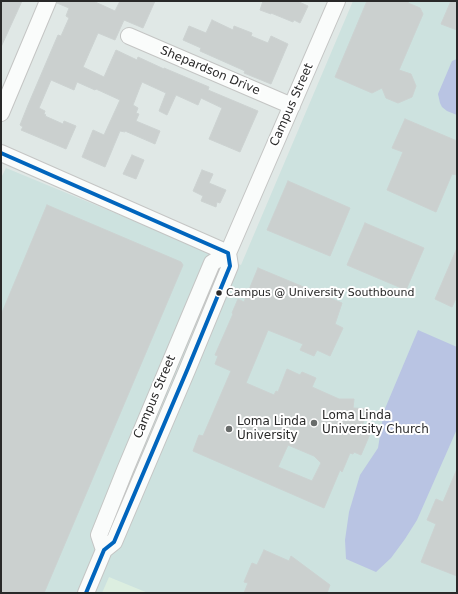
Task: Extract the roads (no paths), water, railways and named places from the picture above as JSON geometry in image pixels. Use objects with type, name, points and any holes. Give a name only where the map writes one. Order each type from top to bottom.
[{"type":"street","points":[[1,113],[48,1]]},
{"type":"street","name":"Campus Street","points":[[86,593],[104,550],[99,535],[212,263],[228,253],[337,1]]},
{"type":"street","name":"Shepardson Drive","points":[[129,36],[292,106]]},
{"type":"street","points":[[1,153],[228,253]]},
{"type":"place","name":"Campus @ University Southbound","points":[[219,293]]},
{"type":"place","name":"Loma Linda University Church","points":[[314,423]]},
{"type":"place","name":"Loma Linda University","points":[[229,429]]}]
